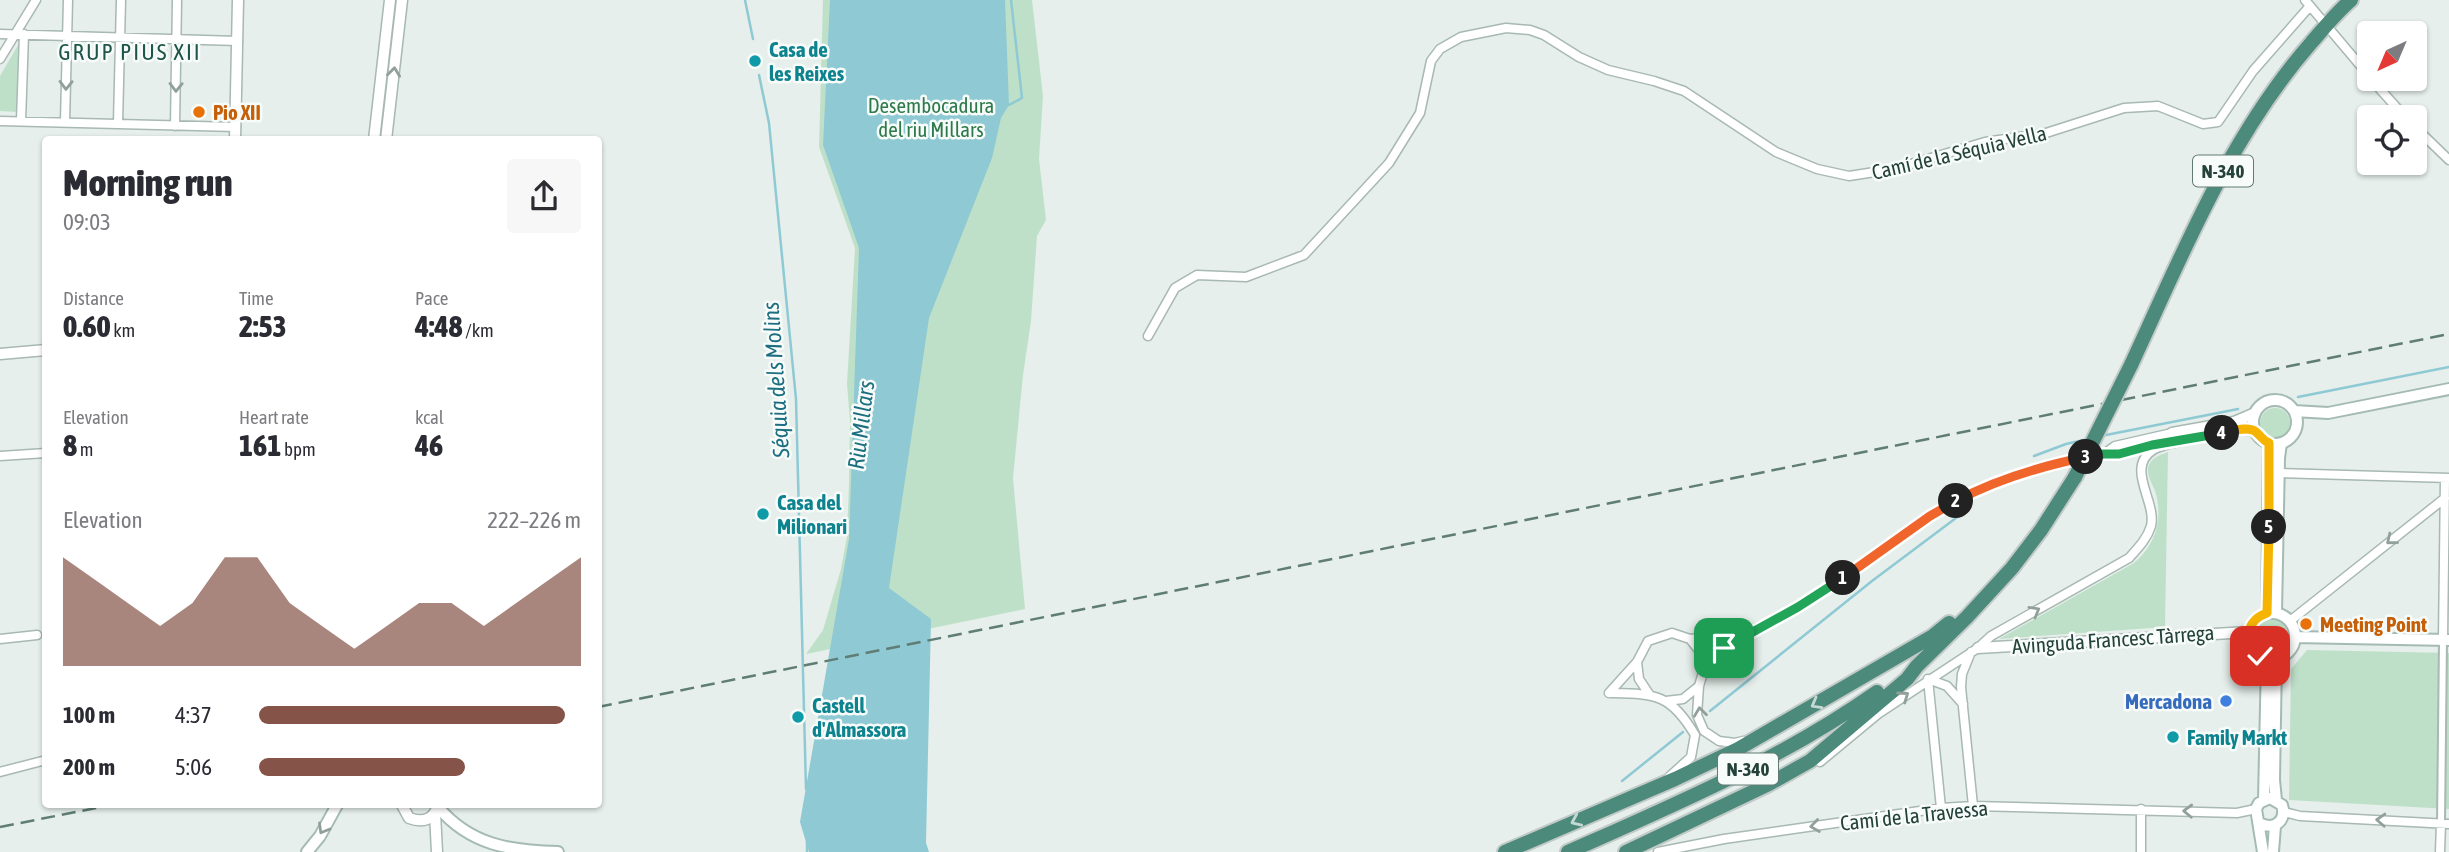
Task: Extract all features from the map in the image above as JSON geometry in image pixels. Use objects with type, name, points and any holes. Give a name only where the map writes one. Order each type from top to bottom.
[{"type":"highway","name":"N-340","points":[[1568,852],[1771,758],[1831,724],[1917,666],[1967,617],[2019,559],[2075,477],[2131,365],[2211,190],[2247,128],[2289,68],[2351,0]]},
{"type":"highway","points":[[1505,852],[1713,761],[1898,657],[1951,622],[1967,617]]},
{"type":"highway","points":[[1626,852],[1657,846],[1681,825],[1769,784],[1810,761],[1907,679],[1917,666]]},
{"type":"main road","points":[[2294,411],[2328,413],[2449,389]]},
{"type":"main road","points":[[2297,428],[2294,411],[2284,402],[2278,400],[2264,403],[2255,413],[2255,431],[2269,443],[2281,443],[2291,438],[2297,428],[2328,413]]},
{"type":"main road","points":[[2269,443],[2272,613]]},
{"type":"main road","points":[[2272,613],[2281,443]]},
{"type":"main road","points":[[2272,613],[2290,621],[2295,636],[2290,651],[2271,659],[2254,652],[2250,646],[2248,632],[2255,619],[2272,613]]},
{"type":"main road","points":[[2295,636],[2446,640]]},
{"type":"main road","points":[[2263,852],[2256,809],[2264,800],[2271,659]]},
{"type":"main road","points":[[2271,659],[2276,800]]},
{"type":"main road","points":[[2259,823],[2267,827],[2275,826],[2282,821],[2284,812],[2282,805],[2276,800],[2264,800]]},
{"type":"main road","points":[[307,852],[320,836],[335,808]]},
{"type":"main road","points":[[437,808],[464,832],[489,843],[523,851],[558,852]]},
{"type":"main road","points":[[2273,852],[2275,826]]},
{"type":"street","points":[[0,59],[20,34],[36,0]]},
{"type":"street","points":[[65,122],[68,0]]},
{"type":"street","points":[[118,123],[121,0]]},
{"type":"street","points":[[175,126],[177,0]]},
{"type":"street","points":[[235,136],[239,0]]},
{"type":"street","points":[[374,136],[390,0]]},
{"type":"street","points":[[386,136],[402,0]]},
{"type":"street","points":[[2307,3],[2321,19]]},
{"type":"street","name":"Camí de la Séquia Vella","points":[[1148,336],[1175,288],[1197,275],[1246,278],[1304,255],[1389,163],[1420,113],[1431,61],[1440,49],[1461,37],[1506,28],[1530,30],[1544,35],[1579,57],[1608,70],[1684,91],[1776,152],[1817,169],[1849,176],[1894,169],[1985,142],[2046,133],[2124,108],[2158,106],[2203,124],[2218,122],[2253,71],[2307,3]]},
{"type":"street","points":[[2332,32],[2357,62]]},
{"type":"street","points":[[0,34],[237,41]]},
{"type":"street","points":[[20,34],[21,121]]},
{"type":"street","points":[[2382,91],[2394,105]]},
{"type":"street","points":[[0,121],[236,127]]},
{"type":"street","points":[[2427,139],[2449,160]]},
{"type":"street","points":[[0,354],[42,351]]},
{"type":"street","points":[[1657,846],[1815,766],[1878,714],[1991,636],[2129,558],[2143,544],[2151,526],[2152,508],[2142,481],[2141,469],[2146,457],[2173,438],[2234,422],[2255,413]]},
{"type":"street","points":[[1756,737],[1735,743],[1719,741],[1704,731],[1698,715],[1699,686],[1704,670],[1724,648],[1798,607],[1930,516],[1978,489],[2052,464],[2104,454],[2115,446],[2236,430],[2255,431]]},
{"type":"street","points":[[0,456],[42,453]]},
{"type":"street","points":[[2278,474],[2447,478],[2445,824],[2440,852]]},
{"type":"street","points":[[2290,621],[2445,498]]},
{"type":"street","points":[[1638,793],[1672,775],[1691,757],[1695,735],[1686,721],[1666,701],[1649,694],[1609,693],[1637,662],[1648,641],[1672,633],[1690,639],[1750,632]]},
{"type":"street","name":"Avinguda Francesc Tàrrega","points":[[1974,650],[2248,632]]},
{"type":"street","points":[[0,639],[37,635]]},
{"type":"street","points":[[1690,639],[1701,653],[1704,670]]},
{"type":"street","points":[[1973,806],[1962,674],[1974,650]]},
{"type":"street","points":[[1637,662],[1639,679],[1649,694]]},
{"type":"street","points":[[1928,679],[1947,686],[1963,704]]},
{"type":"street","points":[[1928,679],[1941,808]]},
{"type":"street","points":[[1666,701],[1683,699],[1699,686]]},
{"type":"street","points":[[0,772],[42,761]]},
{"type":"street","name":"Camí de la Travessa","points":[[1657,846],[1973,806],[2237,813],[2256,809]]},
{"type":"street","points":[[404,808],[409,818],[419,822],[437,841]]},
{"type":"street","points":[[419,822],[428,820],[437,808]]},
{"type":"street","points":[[437,808],[437,852]]},
{"type":"street","points":[[2141,809],[2141,852]]},
{"type":"street","points":[[2284,812],[2300,816],[2445,824]]},
{"type":"green space","name":"Desembocadura del riu Millars","points":[[823,0],[1032,0],[1043,96],[1039,159],[1046,220],[1037,236],[1031,321],[1013,478],[1025,609],[806,654],[823,630],[841,569],[847,537],[849,483],[850,421],[847,384],[855,248],[819,147]]},
{"type":"green space","points":[[18,45],[17,112],[0,111],[0,76]]},
{"type":"green space","points":[[2275,408],[2286,412],[2290,423],[2286,434],[2275,438],[2264,434],[2260,423],[2264,412]]},
{"type":"green space","points":[[2168,452],[2165,627],[1999,639],[2134,563],[2141,556],[2152,540],[2158,523],[2158,504],[2148,468],[2153,459]]},
{"type":"green space","points":[[2271,619],[2282,624],[2287,635],[2282,646],[2271,651],[2260,646],[2255,635],[2260,624]]},
{"type":"green space","points":[[2307,650],[2449,653],[2449,809],[2289,800],[2291,669]]},
{"type":"water","name":"Riu Millars","points":[[830,0],[1005,0],[1009,105],[1001,118],[992,158],[929,318],[889,588],[931,619],[926,843],[929,852],[809,852],[800,822],[849,539],[859,248],[823,145]]},
{"type":"waterway","points":[[745,0],[753,39]]},
{"type":"waterway","points":[[1009,105],[1022,98],[1011,0]]},
{"type":"waterway","name":"Séquia dels Molins","points":[[759,75],[769,123],[796,399],[806,789]]},
{"type":"waterway","points":[[2298,397],[2449,367]]},
{"type":"waterway","points":[[2101,436],[2238,409]]},
{"type":"waterway","points":[[2034,456],[2088,439]]},
{"type":"waterway","points":[[1710,711],[1872,581],[1964,512]]},
{"type":"waterway","points":[[1622,781],[1683,732]]},
{"type":"waterway","name":"Séquia dels Molins","points":[[807,841],[807,852]]},
{"type":"railway","points":[[602,706],[2449,334]]},
{"type":"railway","points":[[0,827],[96,808]]},
{"type":"place","name":"Casa de les Reixes","points":[[755,61]]},
{"type":"place","name":"Pio XII","points":[[199,112]]},
{"type":"place","name":"Casa del Milionari","points":[[763,514]]},
{"type":"place","name":"Meeting Point","points":[[2306,624]]},
{"type":"place","name":"Mercadona","points":[[2226,701]]},
{"type":"place","name":"Castell d'Almassora","points":[[798,717]]},
{"type":"place","name":"Family Markt","points":[[2173,737]]},
{"type":"district","name":"GRUP PIUS XII","points":[[130,52]]},
{"type":"route","points":[[1724,648],[1798,607],[1930,516],[1978,489],[2052,464],[2249,429],[2269,443],[2270,458],[2267,613],[2255,619],[2248,632],[2250,646],[2260,656]]}]
